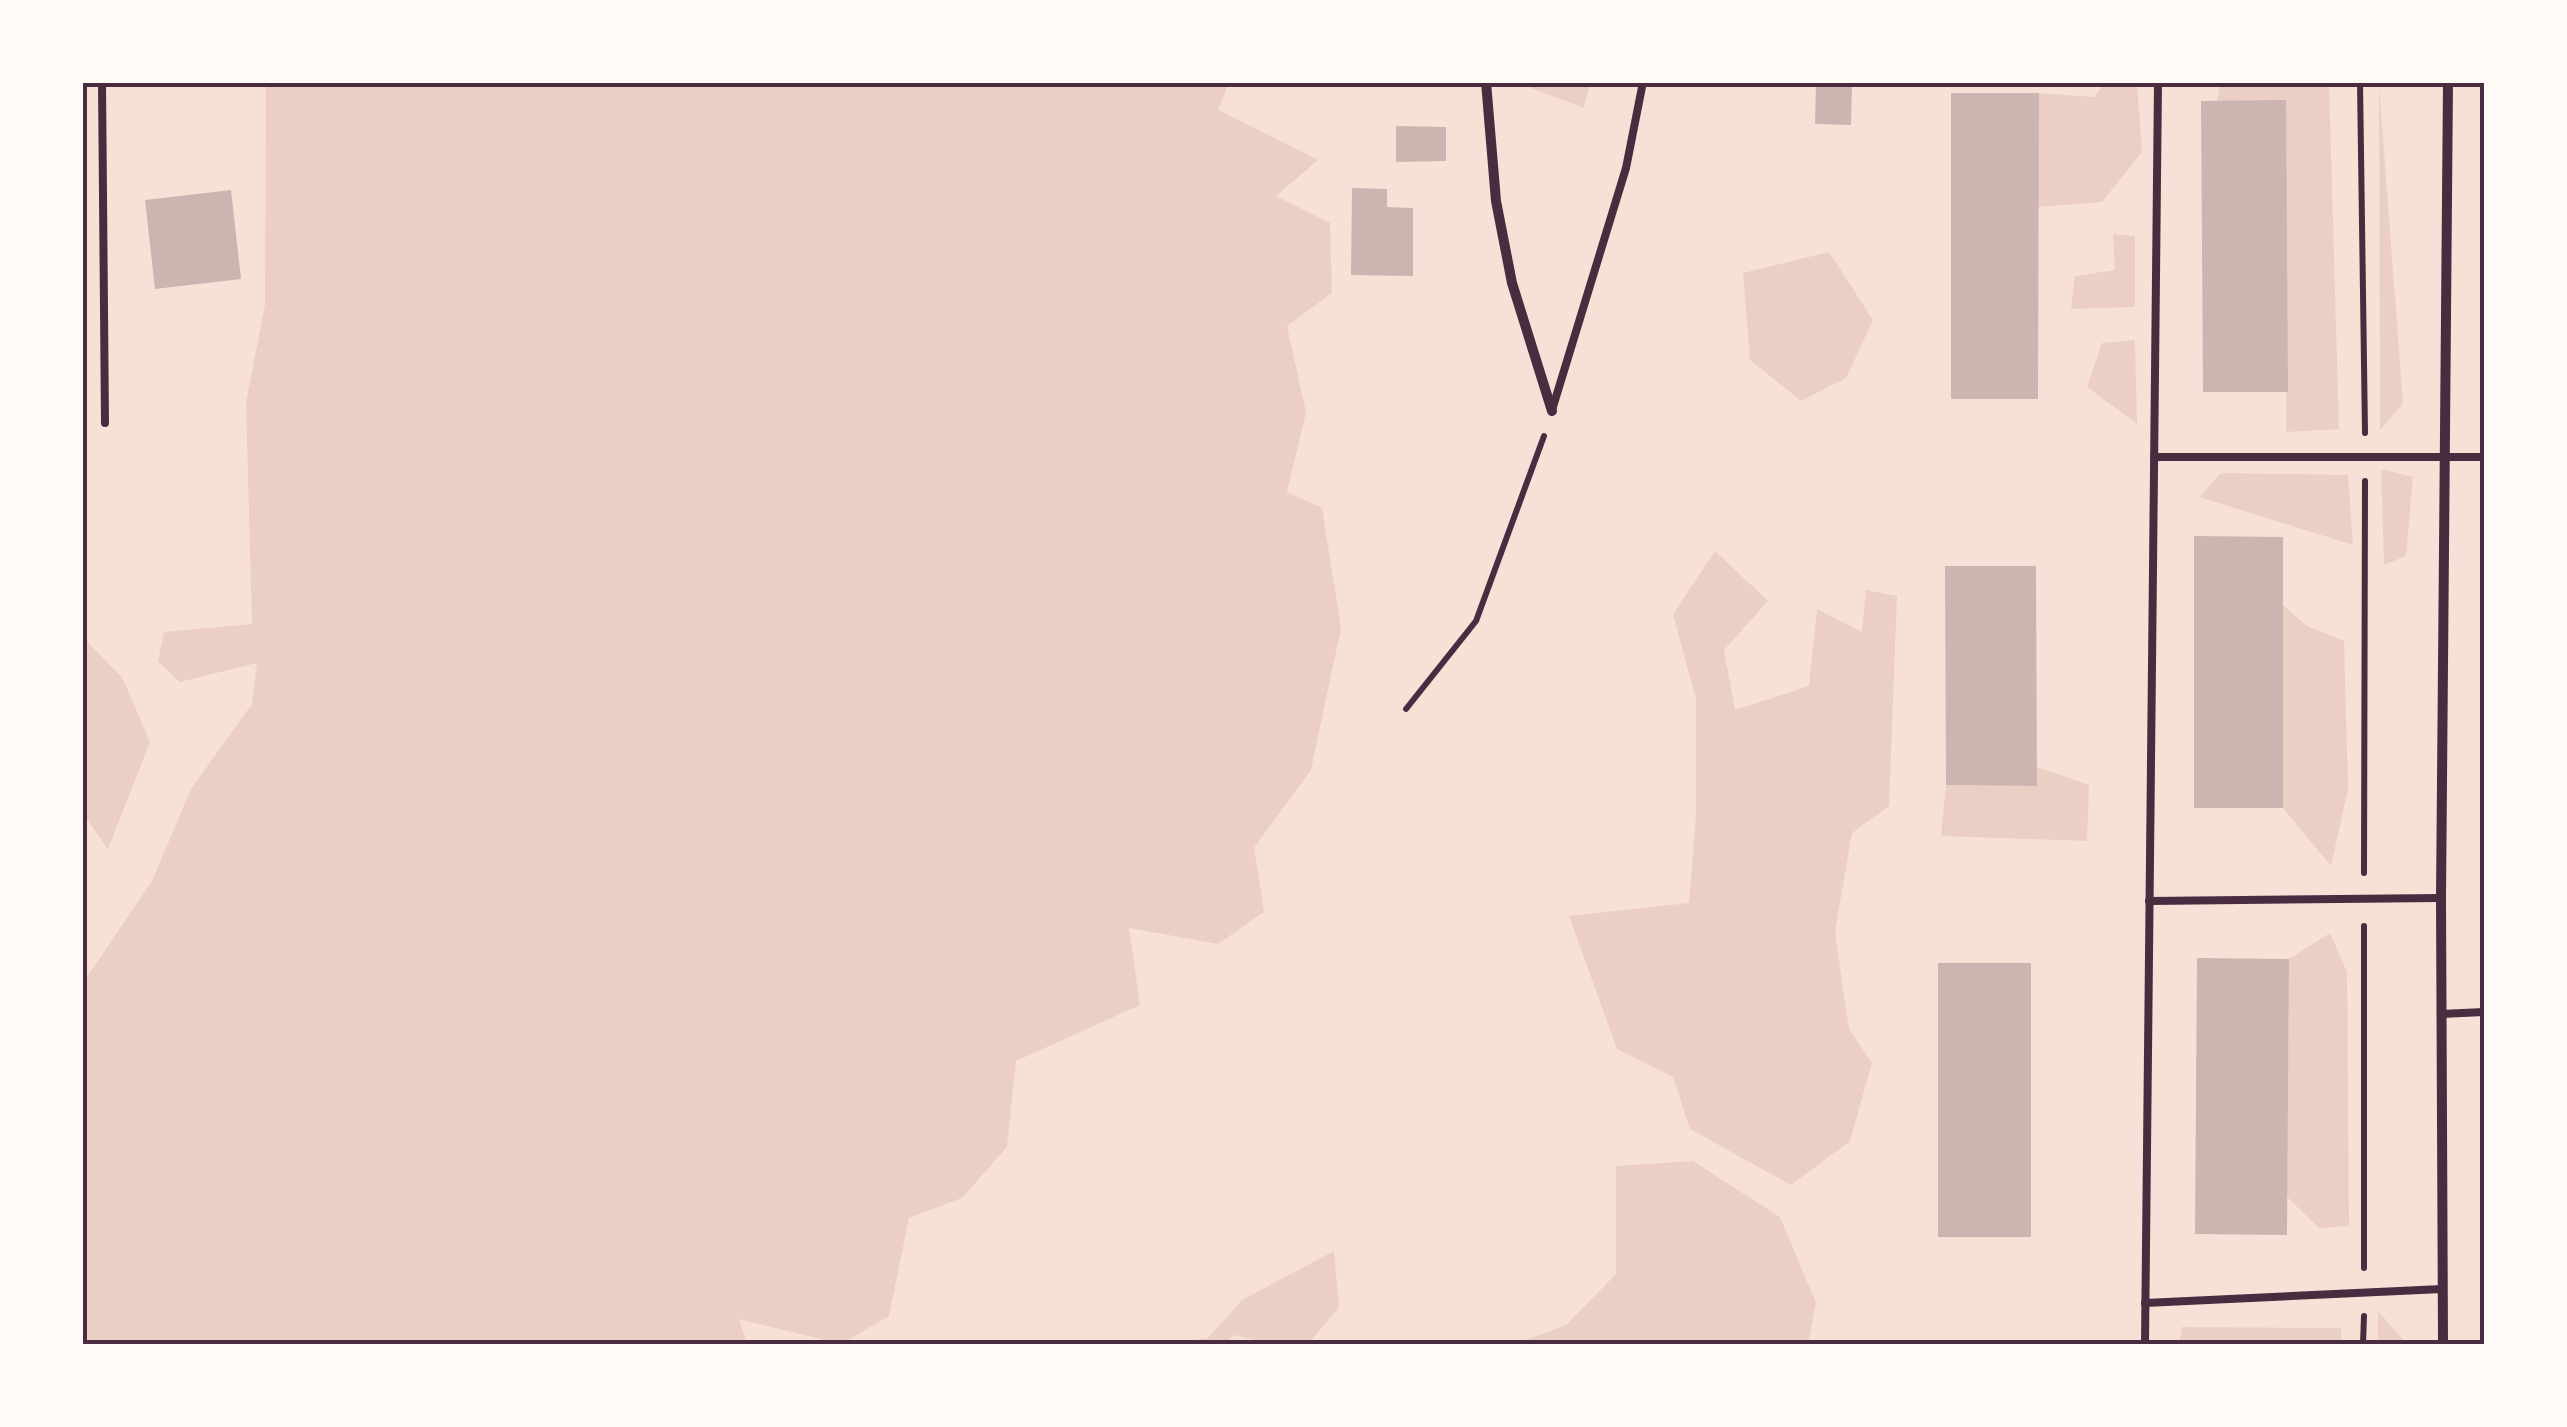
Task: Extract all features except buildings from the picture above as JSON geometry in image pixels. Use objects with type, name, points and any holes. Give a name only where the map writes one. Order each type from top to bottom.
[{"type":"street","points":[[1486,82],[1496,202],[1512,283],[1552,412]]},
{"type":"street","points":[[2442,1344],[2441,898],[2448,82]]},
{"type":"lane","points":[[102,82],[105,423]]},
{"type":"lane","points":[[1552,412],[1626,168],[1643,82]]},
{"type":"lane","points":[[2145,1344],[2158,82]]},
{"type":"lane","points":[[2154,457],[2484,456]]},
{"type":"lane","points":[[2149,901],[2441,898]]},
{"type":"lane","points":[[2441,1014],[2484,1012]]},
{"type":"lane","points":[[2145,1303],[2442,1289]]},
{"type":"path","points":[[2360,82],[2366,454],[2364,1344]]},
{"type":"path","points":[[1406,709],[1476,621],[1500,564],[1552,412]]},
{"type":"shaded area","points":[[1530,82],[1590,83],[1584,108],[1531,88]]},
{"type":"shaded area","points":[[266,83],[1229,83],[1218,110],[1318,160],[1276,196],[1330,223],[1332,293],[1287,326],[1306,412],[1287,492],[1322,508],[1341,628],[1311,770],[1254,848],[1264,912],[1218,944],[1129,928],[1140,1005],[1016,1061],[1007,1147],[962,1198],[909,1218],[889,1316],[841,1344],[739,1319],[747,1344],[83,1344],[83,983],[152,881],[191,789],[252,704],[257,663],[180,682],[158,661],[164,632],[252,624],[246,402],[265,305]]},
{"type":"shaded area","points":[[2105,83],[2137,83],[2142,152],[2102,202],[2038,207],[2039,93],[2094,97]]},
{"type":"shaded area","points":[[2220,83],[2329,83],[2339,429],[2286,432],[2286,109],[2217,101]]},
{"type":"shaded area","points":[[2379,85],[2403,403],[2380,430]]},
{"type":"shaded area","points":[[2113,234],[2135,236],[2135,307],[2071,309],[2075,276],[2115,270]]},
{"type":"shaded area","points":[[1829,252],[1873,320],[1846,378],[1801,401],[1750,360],[1743,273]]},
{"type":"shaded area","points":[[2135,340],[2137,424],[2087,387],[2102,343]]},
{"type":"shaded area","points":[[2381,469],[2413,477],[2406,556],[2384,565]]},
{"type":"shaded area","points":[[2221,473],[2348,475],[2353,545],[2199,497]]},
{"type":"shaded area","points":[[1715,551],[1768,601],[1724,650],[1735,710],[1809,686],[1817,609],[1862,632],[1866,590],[1897,596],[1889,806],[1852,833],[1835,932],[1849,1029],[1872,1063],[1850,1141],[1791,1185],[1690,1129],[1673,1077],[1617,1049],[1569,916],[1689,903],[1696,816],[1696,700],[1673,614]]},
{"type":"shaded area","points":[[2283,605],[2307,626],[2344,641],[2348,788],[2331,866],[2283,808]]},
{"type":"shaded area","points":[[83,637],[123,679],[150,742],[108,849],[83,814]]},
{"type":"shaded area","points":[[2037,767],[2089,785],[2087,841],[1941,836],[1946,785],[2036,786]]},
{"type":"shaded area","points":[[2330,933],[2347,972],[2349,1226],[2319,1228],[2287,1197],[2289,959]]},
{"type":"shaded area","points":[[1693,1161],[1780,1217],[1816,1303],[1808,1344],[1515,1344],[1566,1325],[1616,1274],[1616,1166]]},
{"type":"shaded area","points":[[1334,1251],[1339,1307],[1308,1344],[1273,1344],[1233,1335],[1226,1344],[1165,1344],[1208,1338],[1242,1300]]},
{"type":"shaded area","points":[[2378,1311],[2407,1344],[2378,1344]]},
{"type":"shaded area","points":[[2182,1327],[2341,1328],[2341,1344],[2179,1344]]}]
